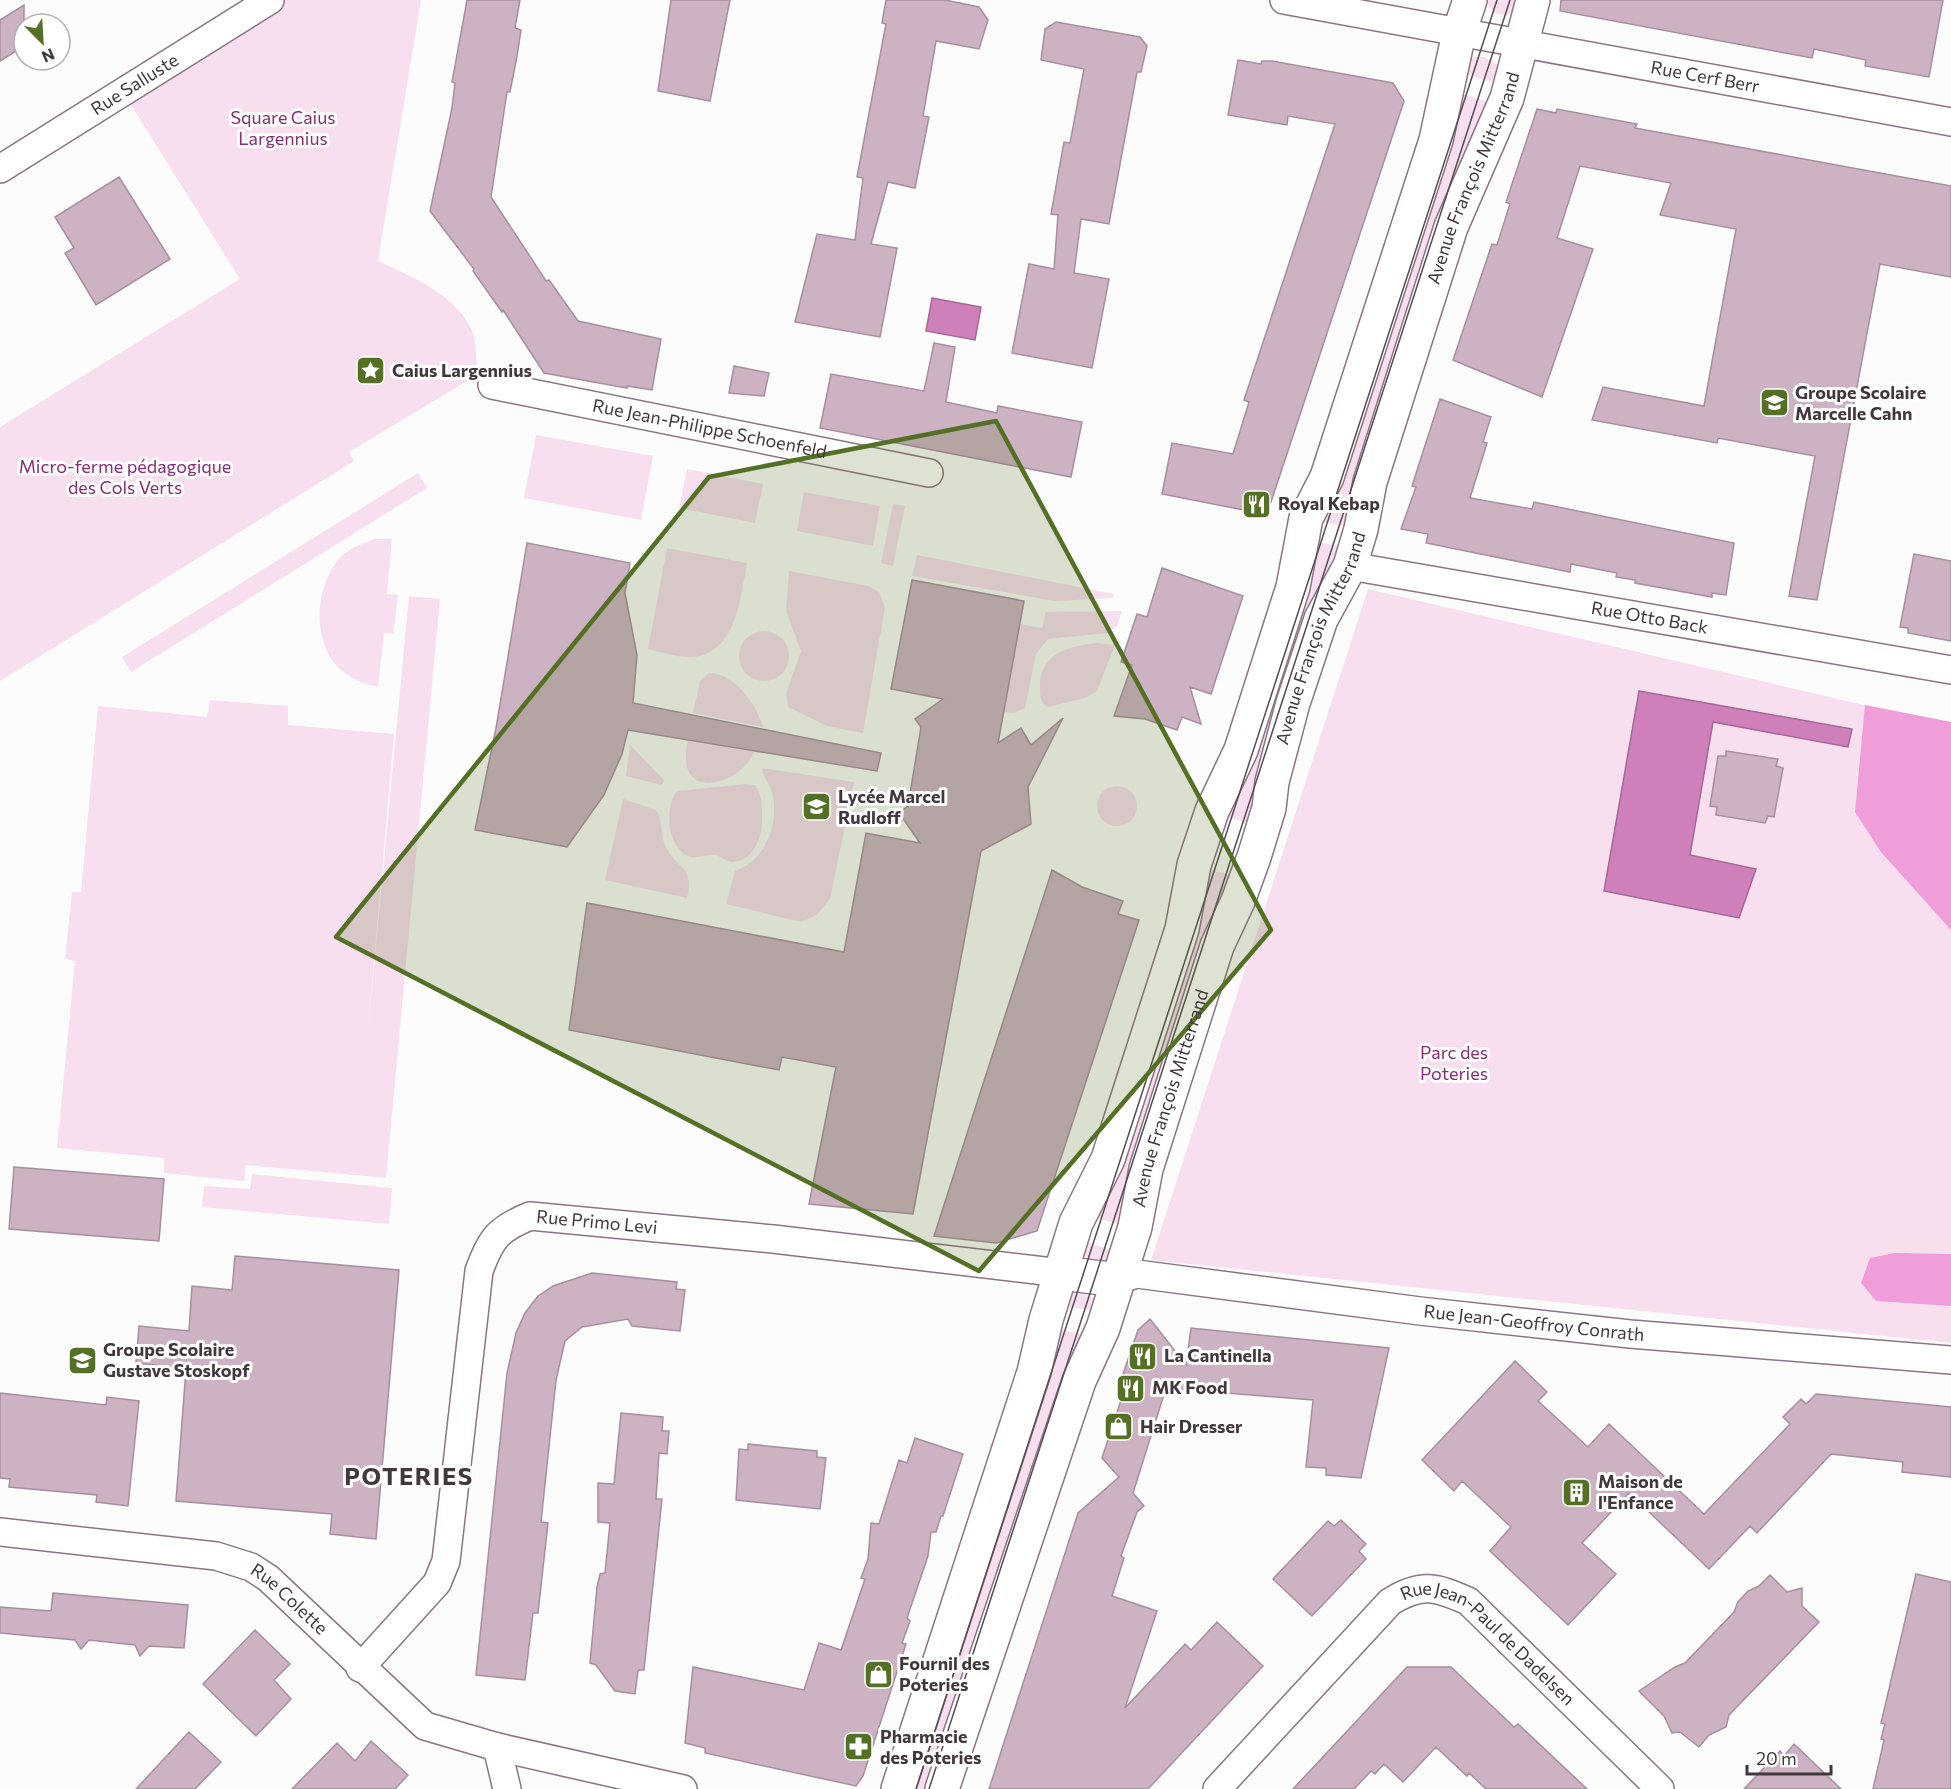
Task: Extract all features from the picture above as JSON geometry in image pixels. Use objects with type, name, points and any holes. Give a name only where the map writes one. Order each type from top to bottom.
[{"type":"street","name":"Rue Salluste","points":[[0,170],[270,0]]},
{"type":"street","points":[[1284,0],[1459,33]]},
{"type":"street","points":[[898,1789],[1034,1372],[1046,1320],[1061,1273],[1084,1204],[1108,1159],[1182,928],[1194,865],[1212,811],[1241,750],[1293,588],[1306,518],[1326,477],[1436,140],[1459,33],[1470,0]]},
{"type":"street","name":"Avenue François Mitterrand","points":[[942,1789],[1079,1381],[1103,1328],[1135,1227],[1146,1169],[1217,946],[1246,882],[1266,818],[1272,782],[1293,703],[1321,619],[1350,566],[1361,529],[1370,482],[1451,227],[1507,98],[1533,0]]},
{"type":"street","name":"Rue Cerf Berr","points":[[1459,33],[1951,122]]},
{"type":"street","name":"Rue Jean-Philippe Schoenfeld","points":[[492,385],[929,473]]},
{"type":"street","name":"Rue Otto Back","points":[[1350,566],[1951,670]]},
{"type":"street","name":"Rue Primo Levi","points":[[360,1668],[437,1583],[446,1562],[479,1271],[489,1245],[509,1225],[530,1216],[773,1239],[1061,1273]]},
{"type":"street","points":[[1061,1273],[1118,1280]]},
{"type":"street","name":"Rue Jean-Geoffroy Conrath","points":[[1118,1280],[1137,1274],[1420,1311],[1618,1332],[1951,1360]]},
{"type":"street","name":"Rue Colette","points":[[0,1532],[134,1545],[234,1560],[268,1578],[360,1668],[425,1726],[497,1747],[684,1789]]},
{"type":"street","name":"Rue Jean-Paul de Dadelsen","points":[[1216,1789],[1390,1602],[1420,1588],[1440,1589],[1468,1601],[1660,1789]]},
{"type":"street","points":[[497,1747],[507,1789]]},
{"type":"highlighted area","points":[[996,421],[1271,930],[979,1271],[336,937],[709,477]]},
{"type":"green space","points":[[270,0],[421,0],[378,261],[433,289],[457,308],[473,333],[477,375],[349,452],[354,461],[0,681],[0,427],[240,279],[123,92]]},
{"type":"green space","points":[[1485,0],[1513,0],[1523,3],[1513,12],[1502,15],[1493,12]]},
{"type":"green space","points":[[1485,57],[1499,66],[1496,84],[1461,72],[1469,59]]},
{"type":"green space","points":[[1454,92],[1490,102],[1353,528],[1314,520]]},
{"type":"green space","points":[[536,435],[653,456],[641,520],[524,498]]},
{"type":"green space","points":[[687,469],[763,484],[755,523],[679,508]]},
{"type":"green space","points":[[418,473],[427,488],[131,672],[122,657]]},
{"type":"green space","points":[[804,492],[880,506],[873,546],[797,531]]},
{"type":"green space","points":[[893,504],[905,506],[893,566],[881,563]]},
{"type":"green space","points":[[374,539],[392,539],[387,594],[398,595],[393,634],[384,633],[378,687],[356,680],[337,666],[328,654],[320,624],[322,593],[335,565],[347,552]]},
{"type":"green space","points":[[1310,540],[1347,548],[1256,826],[1220,814]]},
{"type":"green space","points":[[667,548],[747,563],[742,594],[732,625],[725,638],[715,649],[702,655],[685,657],[648,649]]},
{"type":"green space","points":[[917,555],[1114,594],[1113,598],[1055,601],[912,576]]},
{"type":"green space","points":[[789,571],[869,586],[879,592],[885,607],[863,733],[827,726],[788,707],[786,694],[801,651],[786,611]]},
{"type":"green space","name":"Parc des Poteries","points":[[1368,589],[1881,709],[1951,722],[1951,1343],[1151,1260]],"holes":[[[1639,691],[1847,747],[1713,722],[1690,855]]]},
{"type":"green space","points":[[409,596],[440,599],[386,1178],[246,1165],[244,1181],[164,1173],[164,1158],[57,1148],[75,961],[65,959],[72,892],[81,892],[98,706],[207,717],[210,700],[288,706],[288,725],[394,734],[368,1030]]},
{"type":"green space","points":[[1122,611],[1117,626],[1108,633],[1048,639],[1036,654],[1025,708],[1014,713],[1004,712],[1020,624],[1042,628],[1046,612]]},
{"type":"green space","points":[[759,631],[769,631],[782,638],[789,651],[789,661],[782,674],[769,681],[759,681],[750,677],[743,670],[739,661],[739,651],[743,642],[750,635]]},
{"type":"green space","points":[[1097,643],[1115,645],[1097,691],[1085,698],[1048,707],[1044,705],[1040,694],[1041,675],[1050,659],[1067,649]]},
{"type":"green space","points":[[709,673],[727,678],[743,691],[763,727],[693,713],[700,681]]},
{"type":"green space","points":[[688,741],[754,752],[746,765],[735,774],[722,781],[709,783],[698,781],[690,773],[686,760]]},
{"type":"green space","points":[[630,745],[664,780],[661,785],[626,776]]},
{"type":"green space","points":[[762,768],[854,782],[830,899],[817,915],[801,922],[726,904],[735,871],[756,858],[769,837],[772,826],[774,801]]},
{"type":"green space","points":[[755,785],[762,807],[760,834],[751,853],[740,861],[733,862],[716,855],[691,857],[681,851],[672,835],[669,816],[677,791]]},
{"type":"green space","points":[[1117,786],[1131,792],[1137,806],[1131,820],[1117,826],[1103,820],[1097,806],[1103,792]]},
{"type":"green space","points":[[623,799],[654,809],[658,813],[665,845],[686,873],[689,887],[687,898],[605,880]]},
{"type":"green space","points":[[1203,867],[1238,878],[1125,1227],[1089,1215]]},
{"type":"green space","points":[[252,1174],[392,1188],[389,1224],[202,1207],[204,1186],[250,1189]]},
{"type":"green space","points":[[1080,1240],[1119,1253],[1108,1262],[1093,1262],[1083,1254]]},
{"type":"green space","points":[[1084,1294],[1095,1299],[1099,1311],[1058,1306],[1068,1295]]},
{"type":"green space","points":[[1053,1329],[1091,1335],[939,1789],[905,1789]]},
{"type":"shaded area","points":[[932,298],[981,307],[975,340],[926,331]]},
{"type":"shaded area","points":[[1639,691],[1852,729],[1848,747],[1713,722],[1690,855],[1756,869],[1739,918],[1604,891]]},
{"type":"shaded area","points":[[1865,705],[1951,722],[1951,930],[1881,852],[1855,812]]},
{"type":"shaded area","points":[[1895,1253],[1951,1254],[1951,1306],[1876,1301],[1861,1283],[1870,1258]]},
{"type":"building","points":[[467,0],[520,0],[515,28],[521,30],[510,92],[507,92],[491,197],[546,281],[549,280],[578,321],[661,339],[652,390],[627,386],[627,388],[544,373],[503,310],[502,312],[473,271],[474,269],[430,211],[452,108],[455,83],[452,82]]},
{"type":"building","points":[[671,0],[730,0],[710,101],[658,91]]},
{"type":"building","points":[[886,0],[945,0],[979,7],[988,20],[979,49],[936,41],[923,116],[929,117],[915,188],[888,182],[871,244],[897,248],[880,337],[795,322],[817,234],[855,240],[863,178],[857,177],[886,24],[882,23]]},
{"type":"building","points":[[1561,0],[1943,0],[1929,77],[1865,66],[1866,60],[1814,49],[1812,58],[1560,11]]},
{"type":"building","points":[[24,5],[24,12],[13,12]]},
{"type":"building","points":[[12,12],[12,54],[0,61],[0,20]]},
{"type":"building","points":[[1056,22],[1140,37],[1147,46],[1141,72],[1137,72],[1109,224],[1081,219],[1074,273],[1109,279],[1092,368],[1012,353],[1029,264],[1054,269],[1058,215],[1051,214],[1064,142],[1070,143],[1084,69],[1041,60],[1045,29]]},
{"type":"building","points":[[1238,60],[1261,64],[1262,61],[1272,61],[1393,83],[1404,101],[1270,505],[1259,513],[1162,494],[1172,443],[1233,454],[1249,402],[1244,400],[1335,124],[1288,116],[1287,125],[1228,115]]},
{"type":"building","points":[[1537,109],[1556,113],[1557,109],[1637,124],[1635,128],[1951,186],[1951,277],[1880,264],[1817,600],[1789,596],[1815,456],[1718,438],[1717,443],[1592,420],[1603,387],[1704,406],[1736,229],[1660,215],[1671,183],[1580,166],[1557,238],[1593,249],[1542,397],[1453,360],[1492,244],[1497,245],[1510,204],[1506,202]]},
{"type":"building","points":[[119,177],[170,259],[96,305],[65,253],[74,248],[55,217]]},
{"type":"building","points":[[934,343],[955,347],[946,402],[997,413],[998,406],[1082,422],[1071,477],[820,428],[831,374],[924,391]]},
{"type":"building","points":[[734,366],[769,373],[764,396],[729,393]]},
{"type":"building","points":[[1440,399],[1491,417],[1483,442],[1487,443],[1470,498],[1532,509],[1534,502],[1734,543],[1726,595],[1712,593],[1712,597],[1635,583],[1635,580],[1616,577],[1617,573],[1571,564],[1570,572],[1426,543],[1428,534],[1401,529],[1416,487],[1412,486]]},
{"type":"building","points":[[527,543],[630,563],[625,593],[637,655],[633,703],[881,753],[877,771],[628,730],[622,754],[604,795],[567,847],[475,830],[496,728]]},
{"type":"building","points":[[1914,554],[1951,561],[1951,641],[1908,633],[1908,628],[1900,627]]},
{"type":"building","points":[[1162,568],[1243,596],[1211,694],[1190,687],[1201,724],[1182,717],[1177,730],[1145,719],[1114,716],[1132,665],[1121,662],[1137,614],[1147,617]]},
{"type":"building","points":[[912,580],[1024,601],[998,743],[1021,728],[1031,745],[1063,718],[1028,787],[1031,824],[981,851],[913,1214],[809,1204],[836,1067],[782,1057],[779,1070],[569,1030],[587,903],[844,952],[866,833],[920,843],[899,813],[908,806],[921,727],[915,719],[943,699],[891,689]]},
{"type":"building","points":[[1726,751],[1778,759],[1776,766],[1783,768],[1774,817],[1768,816],[1765,823],[1716,815],[1717,807],[1710,806],[1718,756],[1726,756]]},
{"type":"building","points":[[1052,870],[1082,887],[1123,901],[1118,914],[1139,920],[1037,1231],[996,1243],[934,1236]]},
{"type":"building","points":[[14,1167],[164,1179],[159,1241],[9,1229]]},
{"type":"building","points":[[235,1256],[399,1270],[376,1539],[330,1534],[332,1514],[176,1501],[186,1369],[136,1363],[139,1326],[189,1331],[192,1286],[232,1290]]},
{"type":"building","points":[[592,1273],[677,1282],[676,1289],[685,1290],[680,1331],[632,1326],[628,1319],[582,1327],[565,1341],[556,1380],[541,1522],[548,1523],[538,1613],[533,1613],[525,1680],[476,1675],[507,1373],[516,1333],[525,1313],[538,1296],[553,1286]]},
{"type":"building","points":[[1150,1319],[1186,1365],[1191,1328],[1389,1348],[1361,1478],[1326,1475],[1326,1468],[1306,1467],[1313,1400],[1166,1388],[1133,1493],[1144,1506],[1137,1512],[1121,1556],[1124,1558],[1112,1596],[1157,1611],[1125,1708],[1185,1644],[1191,1650],[1217,1622],[1263,1666],[1148,1789],[989,1789],[1078,1513],[1119,1477],[1102,1458],[1126,1385],[1120,1383],[1138,1330]]},
{"type":"building","name":"Maison de l'Enfance","points":[[1515,1361],[1547,1392],[1538,1401],[1588,1447],[1609,1424],[1704,1514],[1790,1424],[1783,1417],[1801,1399],[1806,1404],[1816,1394],[1951,1407],[1951,1477],[1902,1472],[1903,1462],[1831,1454],[1757,1533],[1750,1526],[1709,1569],[1629,1493],[1582,1543],[1616,1574],[1568,1625],[1490,1551],[1511,1527],[1462,1481],[1454,1491],[1422,1460]]},
{"type":"building","points":[[0,1393],[106,1405],[107,1397],[139,1401],[128,1506],[96,1502],[97,1495],[9,1487],[10,1479],[0,1478]]},
{"type":"building","points":[[621,1413],[663,1417],[662,1431],[669,1431],[667,1454],[659,1453],[656,1499],[662,1499],[644,1670],[638,1670],[635,1694],[615,1691],[596,1665],[590,1663],[597,1587],[600,1574],[605,1573],[610,1523],[598,1522],[598,1483],[614,1484]]},
{"type":"building","points":[[915,1438],[963,1454],[943,1516],[941,1516],[936,1532],[931,1532],[928,1556],[907,1618],[910,1621],[902,1643],[906,1644],[863,1776],[856,1786],[705,1753],[705,1748],[685,1743],[693,1667],[804,1690],[819,1643],[841,1650],[865,1579],[861,1578],[868,1559],[871,1523],[879,1524],[899,1460],[907,1463]]},
{"type":"building","points":[[748,1444],[817,1451],[817,1457],[826,1458],[820,1509],[736,1500],[739,1449],[748,1450]]},
{"type":"building","points":[[1341,1520],[1366,1544],[1359,1551],[1366,1559],[1312,1616],[1273,1579],[1328,1521],[1334,1526]]},
{"type":"building","points":[[1916,1574],[1951,1582],[1951,1789],[1873,1789],[1884,1740],[1881,1739],[1885,1724],[1881,1723]]},
{"type":"building","points":[[1770,1575],[1787,1592],[1802,1588],[1802,1606],[1819,1622],[1729,1715],[1726,1727],[1709,1735],[1699,1747],[1680,1732],[1672,1733],[1664,1716],[1639,1691],[1685,1663],[1734,1612],[1738,1602],[1748,1591],[1759,1586]]},
{"type":"building","points":[[53,1593],[188,1605],[184,1648],[149,1646],[140,1656],[135,1645],[89,1640],[81,1649],[75,1640],[0,1633],[0,1607],[51,1611]]},
{"type":"building","points":[[255,1630],[290,1664],[274,1680],[291,1699],[256,1736],[203,1684]]},
{"type":"building","points":[[1407,1667],[1451,1667],[1514,1727],[1518,1724],[1587,1789],[1486,1789],[1469,1773],[1467,1776],[1436,1747],[1403,1782],[1384,1764],[1375,1774],[1371,1771],[1354,1789],[1293,1789]]},
{"type":"building","points":[[189,1732],[221,1762],[195,1789],[136,1789]]},
{"type":"building","points":[[371,1741],[408,1775],[395,1789],[292,1789],[337,1743],[355,1761]]},
{"type":"building","points":[[1794,1744],[1841,1789],[1744,1789],[1780,1751],[1784,1756]]},
{"type":"tram line","points":[[916,1789],[1497,0]]},
{"type":"tram line","points":[[929,1789],[1510,0]]},
{"type":"place","name":"Caius Largennius","points":[[371,371]]},
{"type":"place","name":"Groupe Scolaire Marcelle Cahn","points":[[1774,403]]},
{"type":"place","name":"Royal Kebap","points":[[1257,504]]},
{"type":"place","name":"Lycée Marcel Rudloff","points":[[817,807]]},
{"type":"place","name":"La Cantinella","points":[[1143,1356]]},
{"type":"place","name":"Groupe Scolaire Gustave Stoskopf","points":[[82,1360]]},
{"type":"place","name":"MK Food","points":[[1131,1388]]},
{"type":"place","name":"Hair Dresser","points":[[1119,1427]]},
{"type":"place","name":"Maison de l'Enfance","points":[[1577,1492]]},
{"type":"place","name":"Fournil des Poteries","points":[[878,1674]]},
{"type":"place","name":"Pharmacie des Poteries","points":[[859,1747]]},
{"type":"district","name":"POTERIES","points":[[409,1477]]},
{"type":"park label","name":"Square Caius Largennius","points":[[283,128]]},
{"type":"park label","name":"Micro-ferme pédagogique des Cols Verts","points":[[125,477]]}]
